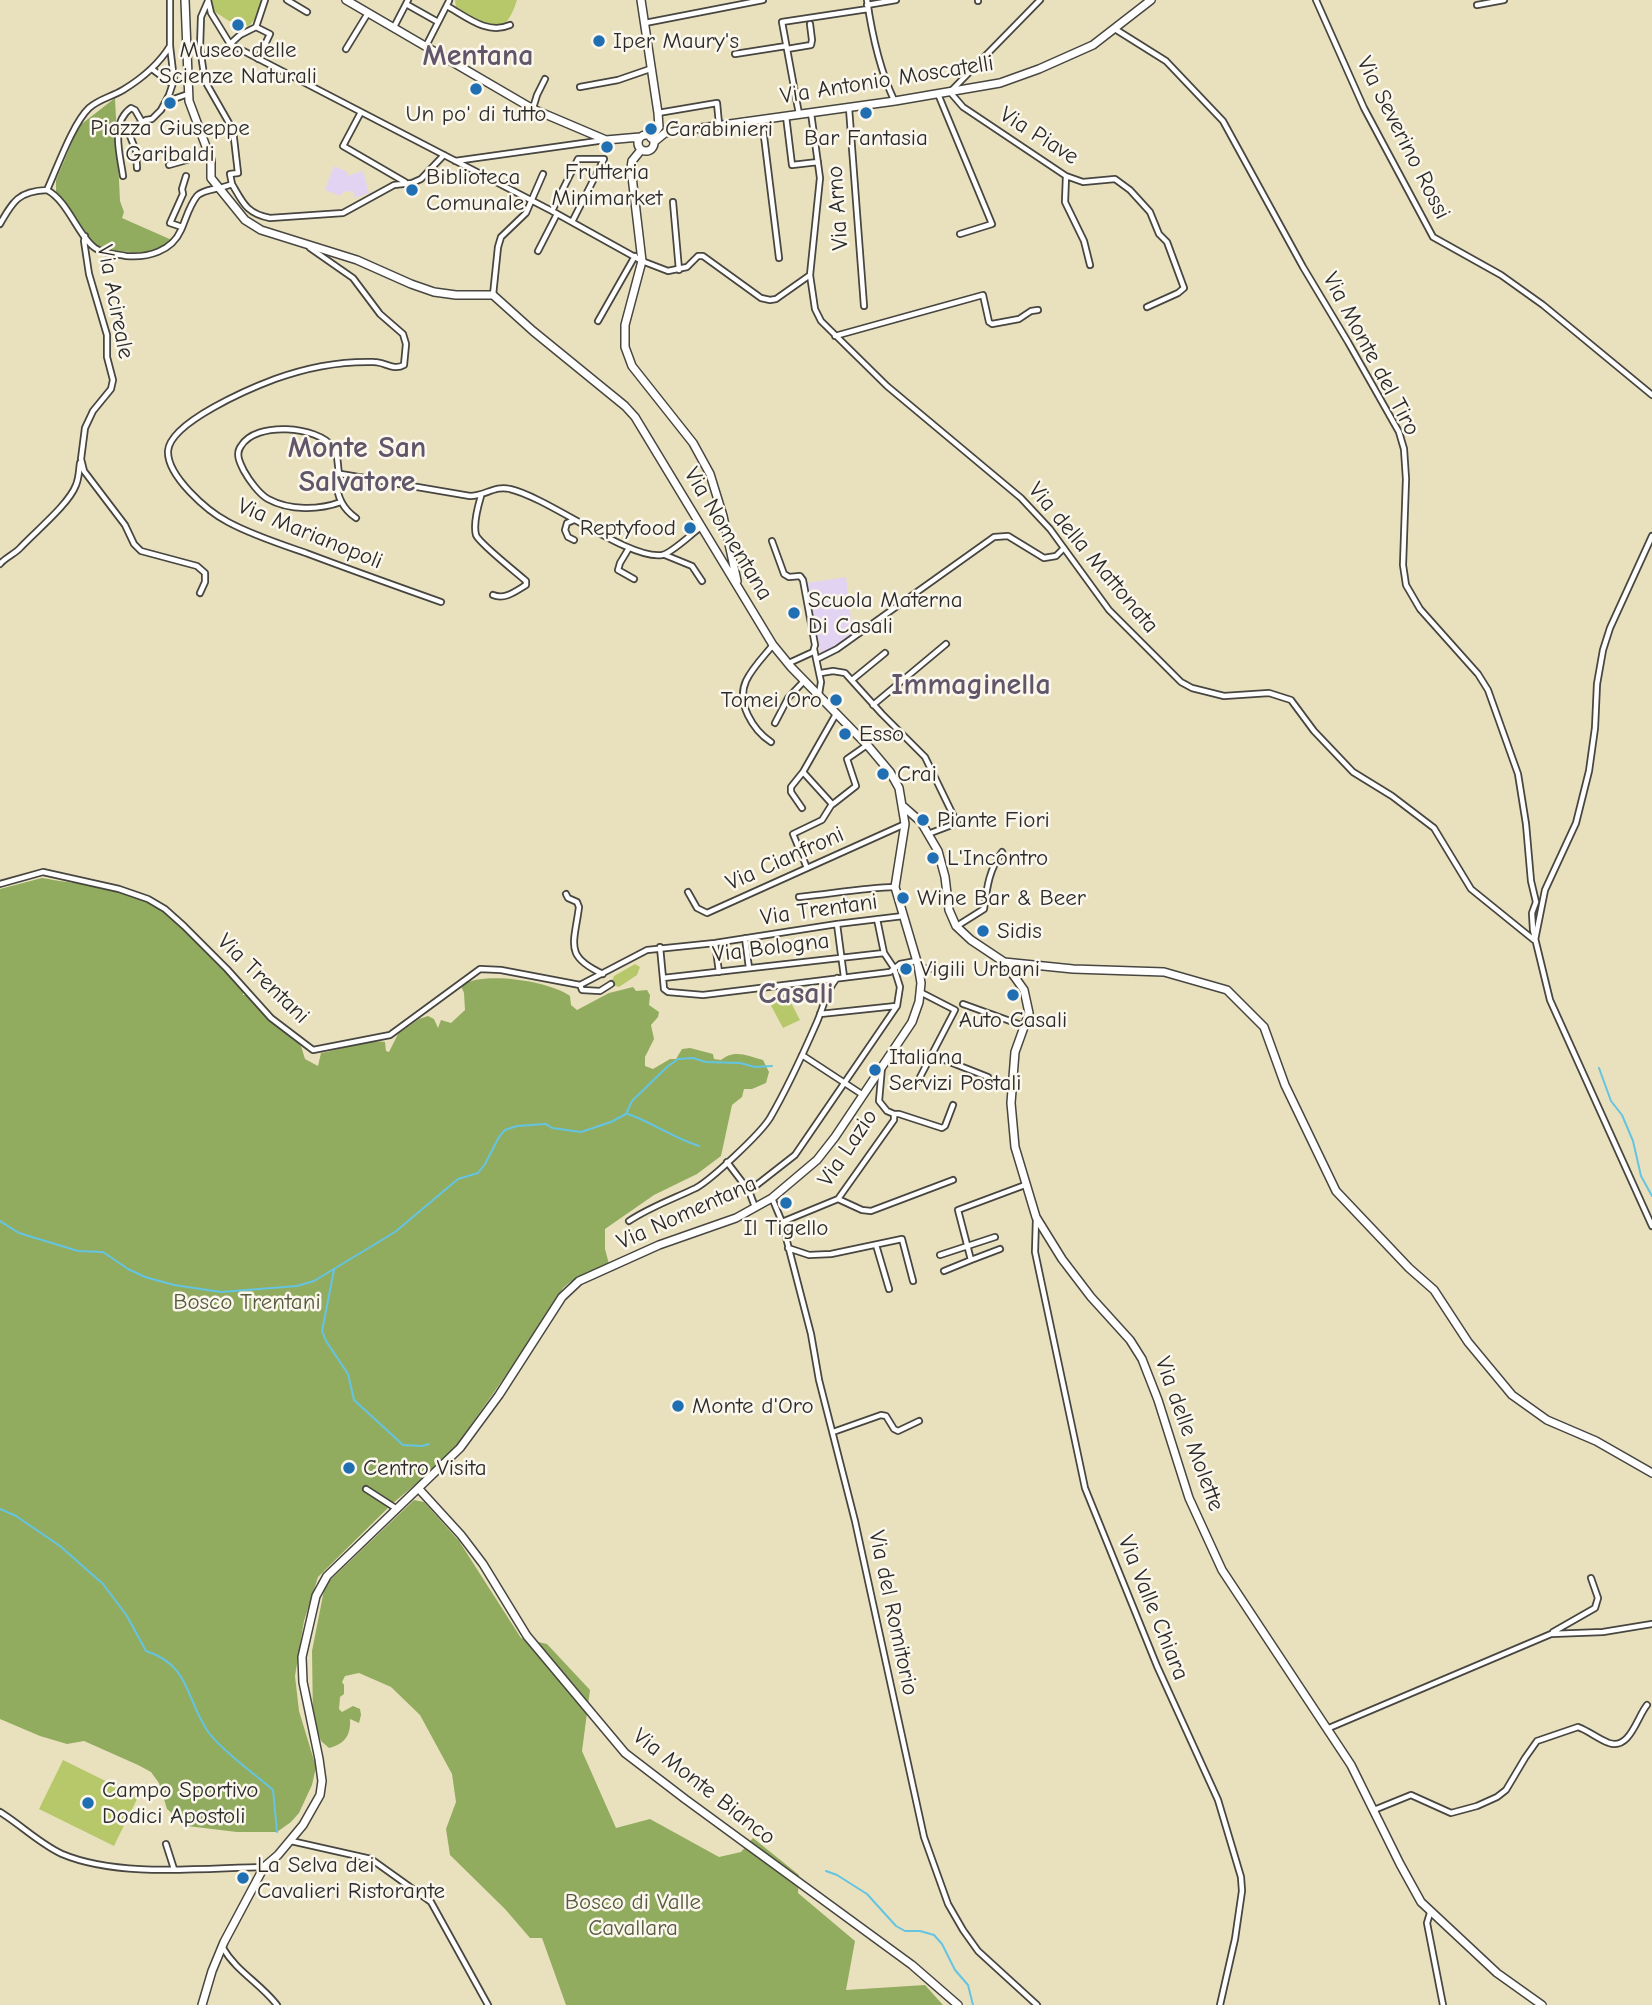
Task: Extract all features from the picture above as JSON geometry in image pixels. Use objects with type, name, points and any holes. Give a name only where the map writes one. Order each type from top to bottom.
[{"type":"main road","points":[[185,0],[188,94],[209,154],[211,178],[244,220],[261,230],[357,260],[434,292],[493,295]]},
{"type":"main road","points":[[346,0],[533,109],[606,140],[647,136],[652,140]]},
{"type":"main road","points":[[641,0],[659,127],[652,140],[651,149],[641,150],[632,161],[642,261],[625,325],[625,347],[638,375],[696,448],[710,474],[720,501],[742,595]]},
{"type":"main road","name":"Via Antonio Moscatelli","points":[[652,140],[665,132],[993,85],[1032,72],[1090,47],[1151,0]]},
{"type":"main road","points":[[640,137],[638,142],[641,150]]},
{"type":"main road","name":"Via Nomentana","points":[[202,2005],[222,1948],[264,1867],[290,1841],[313,1810],[321,1788],[319,1759],[302,1670],[302,1657],[316,1596],[327,1576],[452,1456],[499,1395],[562,1297],[573,1285],[659,1245],[736,1218],[756,1208],[817,1160],[912,1022],[920,992],[917,964],[895,887],[905,824],[899,788],[895,780],[867,745],[773,645],[631,412],[493,295]]},
{"type":"main road","points":[[903,806],[921,822],[938,851],[946,877],[949,910],[956,926]]},
{"type":"main road","name":"Via delle Molette","points":[[956,926],[971,940],[1004,962],[1020,981],[1025,992],[1029,1013],[1014,1060],[1011,1103],[1015,1147],[1036,1217],[1062,1259],[1139,1353],[1158,1400],[1189,1498],[1208,1543],[1228,1580],[1329,1728],[1356,1773],[1414,1891],[1430,1913],[1497,1973],[1542,2005]]},
{"type":"main road","points":[[1004,962],[1080,970],[1164,972],[1227,990],[1264,1027],[1285,1085],[1335,1189],[1409,1268],[1434,1290],[1468,1342],[1506,1389],[1522,1404],[1547,1420],[1604,1446],[1652,1473]]},
{"type":"main road","name":"Via Monte Bianco","points":[[419,1489],[483,1564],[527,1636],[625,1753],[912,1965],[958,2005]]},
{"type":"street","points":[[137,168],[136,151],[128,131],[162,110],[173,82],[170,0]]},
{"type":"street","points":[[208,0],[211,13],[230,44],[555,212],[642,261],[668,271],[687,267],[698,256],[703,256],[761,298],[770,300],[776,299],[793,284],[810,275]]},
{"type":"street","points":[[208,0],[201,18],[200,48],[205,81],[233,130],[238,173],[230,174],[232,184],[251,212],[270,218],[343,213],[394,185],[421,179],[444,155]]},
{"type":"street","points":[[230,44],[240,34],[256,27],[265,0]]},
{"type":"street","points":[[286,0],[307,12]]},
{"type":"street","points":[[644,23],[763,0]]},
{"type":"street","points":[[799,114],[782,22],[896,0]]},
{"type":"street","points":[[950,92],[1040,0]]},
{"type":"street","name":"Via Severino Rossi","points":[[1316,0],[1364,108],[1433,237],[1497,272],[1548,308],[1652,395]]},
{"type":"street","points":[[1477,5],[1504,0]]},
{"type":"street","points":[[393,28],[407,2],[438,22]]},
{"type":"street","points":[[425,47],[448,4],[488,29],[497,30],[510,25]]},
{"type":"street","points":[[867,5],[883,78],[895,101]]},
{"type":"street","points":[[346,50],[368,13]]},
{"type":"street","points":[[735,54],[811,45],[813,40],[810,24]]},
{"type":"street","points":[[256,27],[270,34],[258,59]]},
{"type":"street","name":"Via Monte del Tiro","points":[[1115,29],[1164,60],[1220,116],[1399,432],[1404,449],[1406,478],[1403,551],[1405,581],[1420,609],[1478,674],[1488,690],[1518,774],[1536,902],[1532,917],[1535,941]]},
{"type":"street","points":[[47,190],[83,114],[95,103],[124,89],[152,69],[170,46]]},
{"type":"street","points":[[152,69],[173,82]]},
{"type":"street","points":[[580,87],[618,80],[650,69]]},
{"type":"street","points":[[533,109],[545,79]]},
{"type":"street","name":"Via Piave","points":[[950,92],[962,107],[1066,176],[1083,182],[1115,179],[1130,190],[1150,212],[1159,234],[1167,242],[1184,288],[1147,307]]},
{"type":"street","points":[[167,101],[188,94]]},
{"type":"street","points":[[938,94],[992,224],[960,234]]},
{"type":"street","points":[[658,113],[717,103],[719,124]]},
{"type":"street","name":"Via Arno","points":[[848,107],[864,306]]},
{"type":"street","points":[[123,176],[118,129],[123,114],[131,108],[142,122]]},
{"type":"street","points":[[361,112],[343,146],[406,183]]},
{"type":"street","name":"Via della Mattonata","points":[[811,112],[819,191],[810,275],[817,314],[835,336],[887,386],[1007,484],[1050,529],[1109,610],[1185,685],[1228,696],[1276,694],[1295,704],[1314,731],[1353,772],[1392,796],[1434,828],[1471,889],[1535,941]]},
{"type":"street","points":[[786,116],[792,165],[818,162]]},
{"type":"street","points":[[762,119],[779,258]]},
{"type":"street","points":[[455,161],[606,140]]},
{"type":"street","points":[[169,165],[209,154]]},
{"type":"street","points":[[538,251],[578,159],[604,159],[572,222]]},
{"type":"street","points":[[493,295],[501,237],[526,213],[543,174]]},
{"type":"street","points":[[182,228],[170,223],[183,194],[181,189],[186,176]]},
{"type":"street","points":[[1066,176],[1065,202],[1084,241],[1090,265]]},
{"type":"street","points":[[0,224],[20,196],[32,191],[47,190],[65,208],[95,248],[133,257],[158,253],[172,243],[197,196],[203,191],[220,190],[232,184]]},
{"type":"street","points":[[673,202],[679,270]]},
{"type":"street","name":"Via Acireale","points":[[0,564],[21,548],[76,486],[85,428],[93,411],[111,389],[113,380],[107,357],[107,335],[89,274],[84,241],[86,235]]},
{"type":"street","name":"Via Marianopoli","points":[[304,243],[353,278],[380,314],[402,334],[406,344],[404,365],[393,368],[377,362],[328,363],[299,370],[217,403],[183,429],[171,442],[168,451],[174,471],[203,505],[226,521],[274,542],[441,602]]},
{"type":"street","points":[[598,321],[635,256]]},
{"type":"street","points":[[835,336],[983,295],[989,322],[992,324],[1020,318],[1038,310]]},
{"type":"street","points":[[341,502],[317,508],[302,508],[266,499],[239,462],[238,452],[242,443],[268,430],[284,428],[322,439],[333,447],[338,459],[337,492],[341,502],[356,518]]},
{"type":"street","points":[[81,458],[84,471],[125,525],[134,544],[141,551],[197,566],[205,573],[205,582],[200,593]]},
{"type":"street","points":[[337,473],[481,496],[501,487],[515,489],[629,548],[656,555],[664,554],[702,526]]},
{"type":"street","points":[[481,496],[476,533],[480,542],[526,581],[526,585],[508,595],[493,595]]},
{"type":"street","points":[[574,540],[568,537],[565,530],[570,520],[579,520]]},
{"type":"street","points":[[817,659],[855,637],[994,537],[1008,536],[1044,558],[1056,555],[1064,548]]},
{"type":"street","points":[[1652,536],[1610,628],[1603,650],[1589,772],[1576,823],[1545,890],[1535,941],[1550,1000],[1562,1030],[1652,1226]]},
{"type":"street","points":[[772,541],[784,574],[790,577],[800,576],[803,580],[814,650],[821,673],[818,695]]},
{"type":"street","points":[[629,548],[618,570],[634,579]]},
{"type":"street","points":[[664,554],[692,566],[702,580]]},
{"type":"street","points":[[873,705],[946,644]]},
{"type":"street","points":[[771,742],[762,736],[752,723],[745,709],[744,693],[746,682],[773,645]]},
{"type":"street","points":[[788,663],[814,650]]},
{"type":"street","points":[[852,680],[885,653]]},
{"type":"street","points":[[821,673],[840,672],[852,680],[930,764],[957,823],[928,834]]},
{"type":"street","points":[[775,723],[788,698],[804,681]]},
{"type":"street","points":[[802,807],[791,788],[836,713]]},
{"type":"street","points":[[807,868],[793,834],[822,820],[832,804],[856,786],[846,759],[867,745]]},
{"type":"street","points":[[803,772],[832,804]]},
{"type":"street","name":"Via Cianfroni","points":[[688,892],[698,908],[707,913],[905,824]]},
{"type":"street","points":[[956,926],[984,909],[993,863],[1002,852]]},
{"type":"street","name":"Via Trentani","points":[[0,884],[43,872],[148,899],[165,909],[197,938],[271,1018],[313,1050],[390,1035],[480,969],[501,970],[580,985],[647,950],[660,947],[715,943],[903,916]]},
{"type":"street","points":[[799,897],[841,893],[857,888],[895,887]]},
{"type":"street","points":[[566,894],[577,902],[579,907],[573,945],[575,953],[579,960],[603,974]]},
{"type":"street","points":[[748,1191],[795,1155],[897,1006],[900,986],[894,968],[884,953],[877,919]]},
{"type":"street","points":[[837,924],[844,978]]},
{"type":"street","points":[[744,938],[749,968]]},
{"type":"street","points":[[715,943],[719,972]]},
{"type":"street","points":[[660,947],[664,989],[668,992],[704,995],[890,972],[900,964],[959,970]]},
{"type":"street","name":"Via Bologna","points":[[663,978],[884,953]]},
{"type":"street","points":[[629,1221],[647,1209],[699,1186],[768,1121],[802,1055],[829,988],[837,978]]},
{"type":"street","points":[[580,985],[582,990],[600,991],[611,984]]},
{"type":"street","points":[[918,1081],[956,1010],[920,992]]},
{"type":"street","points":[[963,1004],[1024,1026]]},
{"type":"street","points":[[820,1014],[897,1006]]},
{"type":"street","points":[[802,1055],[864,1095]]},
{"type":"street","points":[[932,1055],[988,1077]]},
{"type":"street","name":"Via Lazio","points":[[782,1222],[838,1199],[894,1120],[894,1114],[887,1111],[879,1101],[881,1066]]},
{"type":"street","points":[[894,1114],[943,1128],[953,1105]]},
{"type":"street","points":[[727,1162],[748,1191],[756,1208]]},
{"type":"street","points":[[838,1199],[862,1210],[871,1211],[953,1180]]},
{"type":"street","points":[[971,1260],[958,1210],[1025,1185]]},
{"type":"street","name":"Via del Romitorio","points":[[772,1198],[782,1222],[811,1334],[819,1380],[918,1813],[937,1875],[955,1917],[978,1951],[1037,2005]]},
{"type":"street","name":"Via Valle Chiara","points":[[1036,1217],[1035,1252],[1085,1488],[1157,1666],[1219,1800],[1242,1880],[1235,1939],[1220,2005]]},
{"type":"street","points":[[940,1255],[995,1237]]},
{"type":"street","points":[[788,1248],[809,1255],[831,1254],[902,1239],[913,1281]]},
{"type":"street","points":[[876,1245],[889,1289]]},
{"type":"street","points":[[944,1271],[1000,1249]]},
{"type":"street","points":[[833,1432],[881,1415],[886,1416],[898,1431],[919,1421]]},
{"type":"street","points":[[366,1489],[397,1509]]},
{"type":"street","points":[[1329,1728],[1546,1635],[1595,1608],[1598,1598],[1591,1578]]},
{"type":"street","points":[[1546,1635],[1558,1632],[1603,1633],[1652,1624]]},
{"type":"street","points":[[1374,1810],[1408,1795],[1419,1797],[1453,1813],[1477,1806],[1504,1793],[1524,1758],[1540,1739],[1578,1727],[1611,1744],[1619,1743],[1628,1737],[1647,1705]]},
{"type":"street","points":[[0,1812],[54,1850],[70,1856],[140,1869],[264,1867]]},
{"type":"street","points":[[290,1841],[371,1859],[431,1902],[488,2005]]},
{"type":"street","points":[[166,1844],[174,1869]]},
{"type":"street","points":[[1430,1913],[1427,1923],[1443,2005]]},
{"type":"street","points":[[222,1948],[231,1961],[277,2005]]},
{"type":"shaded area","points":[[334,166],[347,172],[347,176],[363,171],[369,193],[355,198],[353,191],[343,192],[341,196],[325,190]]},
{"type":"shaded area","points":[[846,577],[853,635],[834,649],[821,654],[807,583]]},
{"type":"green space","points":[[211,0],[261,0],[258,15],[248,27],[242,21],[229,21],[212,10]]},
{"type":"green space","points":[[455,0],[517,0],[507,21],[496,25],[481,21],[456,7]]},
{"type":"green space","points":[[115,98],[120,201],[124,212],[122,218],[174,241],[148,253],[99,250],[56,197],[56,180],[79,126]]},
{"type":"green space","name":"Bosco Trentani","points":[[42,878],[126,893],[163,911],[243,990],[243,995],[247,995],[301,1046],[305,1059],[318,1066],[321,1053],[361,1043],[385,1042],[386,1051],[389,1052],[398,1034],[428,1016],[434,1019],[438,1028],[441,1020],[451,1023],[465,1010],[461,986],[470,981],[499,978],[532,982],[561,991],[570,996],[571,1005],[577,1010],[609,993],[633,987],[636,991],[647,990],[650,995],[649,1005],[659,1012],[651,1025],[654,1039],[645,1057],[645,1066],[653,1069],[670,1059],[676,1059],[682,1049],[690,1048],[713,1054],[714,1059],[721,1060],[736,1054],[763,1060],[769,1072],[766,1083],[752,1089],[744,1089],[742,1097],[732,1105],[721,1156],[697,1174],[654,1195],[605,1229],[605,1249],[609,1264],[563,1288],[454,1449],[393,1503],[318,1577],[304,1621],[295,1676],[299,1711],[316,1767],[312,1785],[299,1813],[277,1832],[237,1832],[187,1826],[167,1809],[159,1783],[151,1772],[84,1741],[67,1744],[0,1719],[0,889]]},
{"type":"green space","points":[[635,964],[640,967],[637,975],[619,987],[611,984],[614,976]]},
{"type":"green space","points":[[785,991],[800,1020],[783,1028],[768,1000]]},
{"type":"green space","name":"Bosco di Valle Cavallara","points":[[414,1500],[424,1502],[459,1541],[521,1638],[547,1644],[590,1690],[582,1751],[616,1828],[650,1819],[719,1857],[741,1852],[753,1838],[799,1875],[798,1893],[855,1941],[846,1990],[925,1985],[943,2005],[566,2005],[542,1938],[530,1938],[505,1909],[450,1855],[446,1829],[456,1802],[452,1774],[420,1715],[391,1687],[359,1673],[345,1676],[342,1682],[344,1694],[340,1697],[339,1709],[342,1712],[353,1706],[360,1709],[361,1715],[359,1723],[350,1719],[348,1734],[343,1741],[329,1748],[321,1741],[313,1720],[312,1651],[325,1585]]},
{"type":"green space","name":"Campo Sportivo Dodici Apostoli","points":[[63,1760],[138,1797],[114,1846],[39,1809]]},
{"type":"waterway","points":[[0,1221],[19,1233],[78,1251],[103,1252],[145,1277],[174,1285],[221,1292],[297,1286],[314,1281],[395,1232],[458,1179],[478,1173],[505,1130],[517,1126],[546,1124],[552,1128],[581,1132],[611,1122],[626,1114],[632,1101],[678,1059],[693,1058],[755,1067],[772,1066]]},
{"type":"waterway","points":[[1599,1068],[1611,1101],[1622,1115],[1633,1141],[1641,1176],[1652,1196]]},
{"type":"waterway","points":[[628,1114],[699,1146]]},
{"type":"waterway","points":[[334,1270],[322,1331],[348,1374],[354,1400],[403,1445],[429,1444]]},
{"type":"waterway","points":[[0,1509],[16,1516],[60,1546],[103,1584],[127,1616],[146,1651],[161,1657],[180,1675],[209,1733],[273,1790],[277,1832]]},
{"type":"waterway","points":[[826,1871],[867,1894],[896,1926],[905,1931],[934,1935],[942,1944],[955,1970],[968,1985],[973,2005]]},
{"type":"place","name":"Museo delle Scienze Naturali","points":[[238,25]]},
{"type":"place","name":"Iper Maury's","points":[[599,41]]},
{"type":"place","name":"Un po' di tutto","points":[[476,89]]},
{"type":"place","name":"Piazza Giuseppe Garibaldi","points":[[170,103]]},
{"type":"place","name":"Bar Fantasia","points":[[866,113]]},
{"type":"place","name":"Carabinieri","points":[[651,129]]},
{"type":"place","name":"Frutteria Minimarket","points":[[607,147]]},
{"type":"place","name":"Biblioteca Comunale","points":[[412,190]]},
{"type":"place","name":"Reptyfood","points":[[690,528]]},
{"type":"place","name":"Scuola Materna Di Casali","points":[[794,613]]},
{"type":"place","name":"Tomei Oro","points":[[836,700]]},
{"type":"place","name":"Esso","points":[[845,734]]},
{"type":"place","name":"Crai","points":[[883,774]]},
{"type":"place","name":"Piante Fiori","points":[[923,820]]},
{"type":"place","name":"L'Incontro","points":[[933,858]]},
{"type":"place","name":"Wine Bar & Beer","points":[[903,898]]},
{"type":"place","name":"Sidis","points":[[983,931]]},
{"type":"place","name":"Vigili Urbani","points":[[906,969]]},
{"type":"place","name":"Auto Casali","points":[[1013,995]]},
{"type":"place","name":"Italiana Servizi Postali","points":[[875,1070]]},
{"type":"place","name":"Il Tigello","points":[[786,1203]]},
{"type":"place","name":"Monte d'Oro","points":[[678,1406]]},
{"type":"place","name":"Centro Visita","points":[[349,1468]]},
{"type":"place","name":"Campo Sportivo Dodici Apostoli","points":[[88,1803]]},
{"type":"place","name":"La Selva dei Cavalieri Ristorante","points":[[243,1878]]},
{"type":"district","name":"Mentana","points":[[478,57]]},
{"type":"district","name":"Monte San Salvatore","points":[[357,466]]},
{"type":"district","name":"Immaginella","points":[[971,686]]},
{"type":"district","name":"Casali","points":[[796,995]]}]
